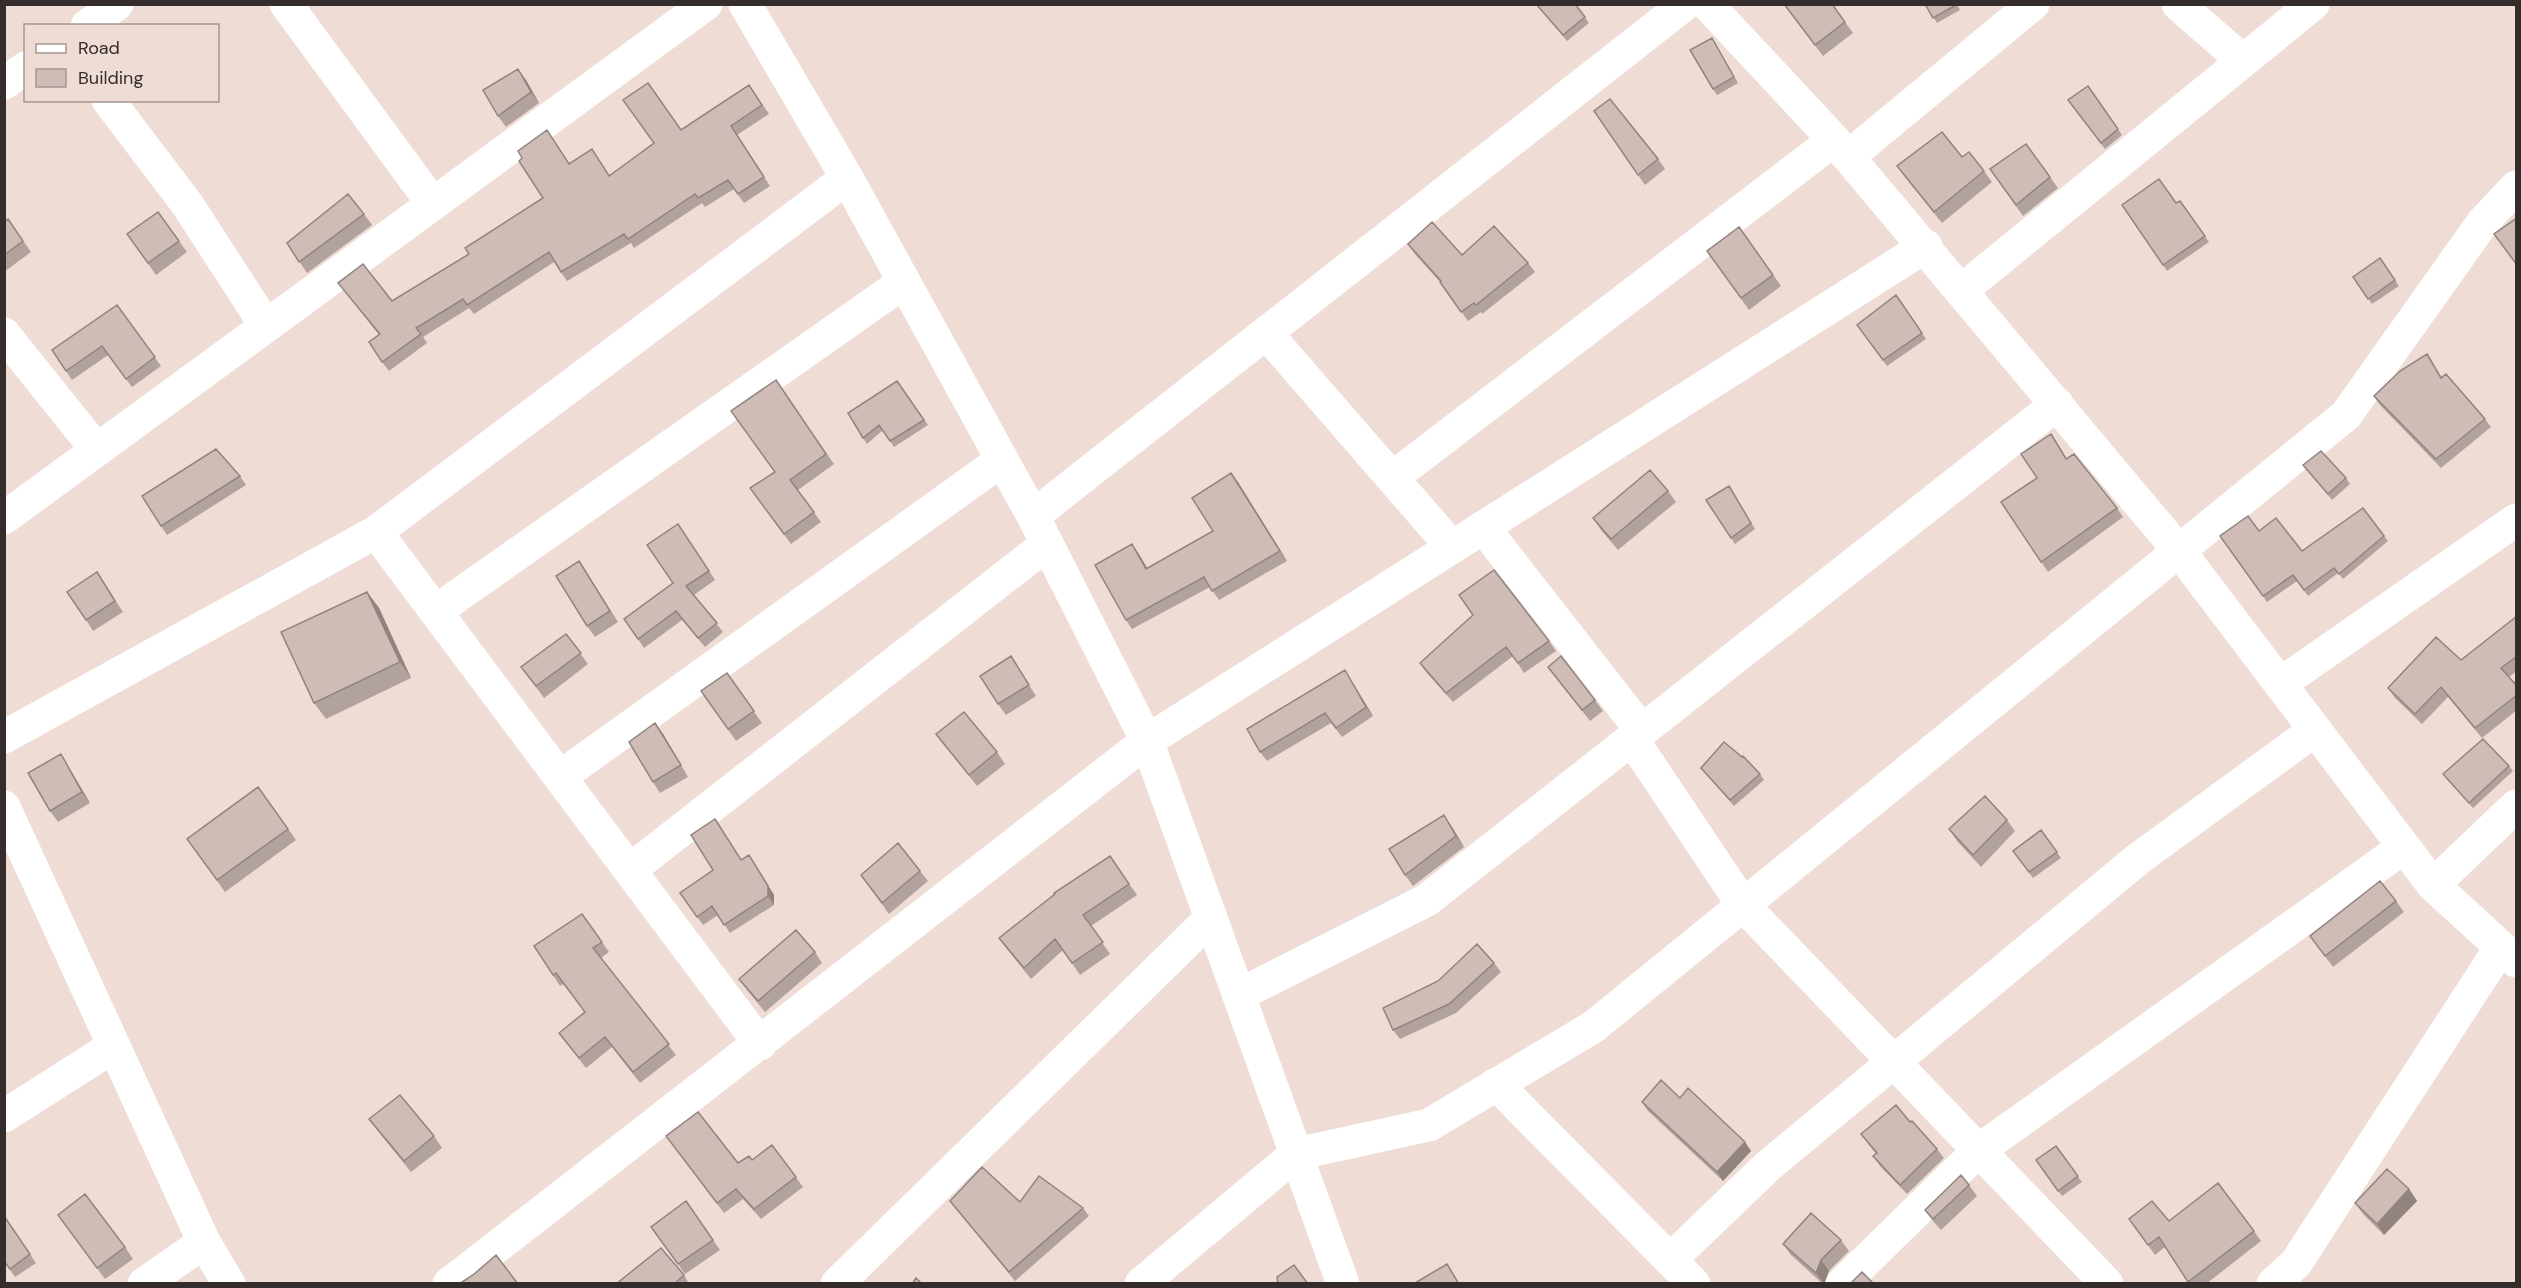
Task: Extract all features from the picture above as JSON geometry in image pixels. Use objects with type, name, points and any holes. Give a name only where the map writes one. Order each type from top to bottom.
[{"type":"street","points":[[90,24],[117,4]]},
{"type":"street","points":[[286,4],[433,204]]},
{"type":"street","points":[[4,518],[706,4]]},
{"type":"street","points":[[745,4],[847,178],[1002,460],[1147,741],[1343,1284]]},
{"type":"street","points":[[630,870],[1040,530],[1267,334],[1685,4]]},
{"type":"street","points":[[1707,4],[1841,148],[1926,246],[2180,552],[2433,885],[2509,954],[2296,1263],[2273,1284]]},
{"type":"street","points":[[1392,478],[2033,4]]},
{"type":"street","points":[[2178,4],[2243,62]]},
{"type":"street","points":[[1962,290],[2313,4]]},
{"type":"street","points":[[4,83],[24,69]]},
{"type":"street","points":[[110,102],[187,204],[266,326]]},
{"type":"street","points":[[4,737],[376,532],[847,178]]},
{"type":"street","points":[[1141,1284],[1296,1154],[1429,1125],[1593,1027],[2346,415],[2483,222],[2517,187]]},
{"type":"street","points":[[449,1284],[1147,741],[1926,246]]},
{"type":"street","points":[[436,611],[904,282]]},
{"type":"street","points":[[4,334],[97,450]]},
{"type":"street","points":[[1267,334],[1452,547]]},
{"type":"street","points":[[1239,995],[1427,900],[2057,404]]},
{"type":"street","points":[[560,777],[1002,460]]},
{"type":"street","points":[[2280,684],[2517,520]]},
{"type":"street","points":[[1483,527],[1637,735],[1743,905],[2107,1284]]},
{"type":"street","points":[[376,532],[760,1044]]},
{"type":"street","points":[[1670,1260],[1768,1166],[2138,859],[2315,730]]},
{"type":"street","points":[[2433,885],[2517,806]]},
{"type":"street","points":[[4,807],[11,842],[114,1046],[204,1242],[229,1284]]},
{"type":"street","points":[[1842,1284],[1978,1151],[2404,847]]},
{"type":"street","points":[[837,1284],[1211,918]]},
{"type":"street","points":[[4,1116],[114,1046]]},
{"type":"street","points":[[1496,1084],[1694,1284]]},
{"type":"street","points":[[144,1284],[204,1242]]},
{"type":"building","points":[[1536,4],[1575,4],[1585,17],[1563,35]]},
{"type":"building","points":[[1784,4],[1832,4],[1845,22],[1815,45]]},
{"type":"building","points":[[1925,4],[1956,4],[1956,5],[1933,18]]},
{"type":"building","points":[[1712,38],[1734,77],[1713,89],[1690,50]]},
{"type":"building","points":[[518,69],[531,92],[498,116],[483,90]]},
{"type":"building","points":[[648,83],[681,130],[749,85],[762,105],[731,126],[764,177],[738,194],[728,180],[698,198],[695,194],[628,239],[624,234],[561,272],[549,252],[467,305],[463,299],[416,328],[421,334],[382,362],[369,342],[380,334],[338,283],[363,264],[392,301],[469,254],[465,248],[543,198],[519,161],[522,158],[518,151],[547,130],[569,164],[592,149],[609,176],[654,143],[623,100]]},
{"type":"building","points":[[2088,86],[2118,129],[2101,143],[2068,100]]},
{"type":"building","points":[[1610,99],[1658,159],[1638,175],[1594,111]]},
{"type":"building","points":[[1942,132],[1962,157],[1969,152],[1984,171],[1934,212],[1897,166]]},
{"type":"building","points":[[2026,144],[2050,177],[2016,205],[1990,169]]},
{"type":"building","points":[[2159,179],[2176,203],[2180,201],[2205,236],[2163,265],[2122,205]]},
{"type":"building","points":[[348,194],[364,214],[299,262],[287,243]]},
{"type":"building","points":[[158,212],[179,241],[148,263],[127,234]]},
{"type":"building","points":[[2517,218],[2517,265],[2494,234]]},
{"type":"building","points":[[8,219],[23,241],[4,255],[4,222]]},
{"type":"building","points":[[1432,222],[1462,255],[1494,226],[1528,263],[1476,305],[1474,303],[1461,312],[1441,281],[1408,244]]},
{"type":"building","points":[[1739,227],[1773,275],[1741,298],[1707,251]]},
{"type":"building","points":[[2380,258],[2395,280],[2368,299],[2353,277]]},
{"type":"building","points":[[1896,295],[1922,333],[1883,360],[1857,325]]},
{"type":"building","points":[[117,305],[155,357],[126,379],[102,346],[66,371],[52,350]]},
{"type":"building","points":[[2427,354],[2441,378],[2446,374],[2485,419],[2436,459],[2374,396],[2400,371]]},
{"type":"building","points":[[776,380],[826,454],[790,480],[814,512],[784,534],[750,488],[775,472],[731,411]]},
{"type":"building","points":[[897,381],[924,420],[890,441],[879,425],[863,438],[848,413]]},
{"type":"building","points":[[2051,434],[2066,459],[2074,454],[2117,508],[2041,562],[2001,502],[2037,478],[2021,454]]},
{"type":"building","points":[[216,449],[240,476],[161,526],[142,496]]},
{"type":"building","points":[[2321,451],[2346,478],[2328,494],[2303,465]]},
{"type":"building","points":[[1650,470],[1668,491],[1611,539],[1593,518]]},
{"type":"building","points":[[1231,473],[1280,551],[1212,591],[1204,577],[1126,620],[1095,565],[1132,544],[1146,569],[1213,531],[1192,498]]},
{"type":"building","points":[[1729,486],[1751,523],[1731,538],[1706,500]]},
{"type":"building","points":[[2363,508],[2384,536],[2339,574],[2334,568],[2304,590],[2293,575],[2263,596],[2220,536],[2248,516],[2259,531],[2276,518],[2302,551]]},
{"type":"building","points":[[678,524],[709,571],[686,586],[717,623],[698,638],[676,611],[638,639],[624,619],[673,583],[647,545]]},
{"type":"building","points":[[579,561],[610,611],[587,626],[556,576]]},
{"type":"building","points":[[1494,570],[1549,641],[1518,663],[1506,647],[1446,693],[1420,663],[1473,615],[1459,595]]},
{"type":"building","points":[[97,572],[115,601],[86,620],[67,592]]},
{"type":"building","points":[[367,592],[400,662],[314,703],[281,632]]},
{"type":"building","points":[[2517,616],[2517,656],[2501,668],[2517,686],[2517,695],[2475,728],[2441,687],[2415,714],[2388,688],[2436,637],[2461,660]]},
{"type":"building","points":[[566,634],[581,653],[536,686],[521,667]]},
{"type":"building","points":[[1011,656],[1029,685],[998,704],[980,676]]},
{"type":"building","points":[[1561,656],[1595,700],[1582,710],[1548,667]]},
{"type":"building","points":[[1345,670],[1366,707],[1336,728],[1325,713],[1260,752],[1247,729]]},
{"type":"building","points":[[727,673],[754,711],[728,729],[701,691]]},
{"type":"building","points":[[964,712],[997,752],[969,775],[936,734]]},
{"type":"building","points":[[655,723],[681,765],[653,782],[629,742]]},
{"type":"building","points":[[2483,739],[2509,766],[2469,803],[2443,774]]},
{"type":"building","points":[[1724,742],[1743,756],[1760,774],[1730,800],[1701,768]]},
{"type":"building","points":[[61,754],[82,792],[50,811],[28,773]]},
{"type":"building","points":[[258,787],[288,829],[217,880],[187,839]]},
{"type":"building","points":[[1985,796],[2007,820],[1973,855],[1949,829]]},
{"type":"building","points":[[1444,815],[1456,836],[1405,875],[1389,849]]},
{"type":"building","points":[[715,819],[741,860],[749,855],[768,886],[768,896],[724,925],[712,906],[697,917],[680,893],[713,870],[691,835]]},
{"type":"building","points":[[2041,830],[2057,852],[2029,872],[2013,851]]},
{"type":"building","points":[[898,843],[920,871],[882,903],[861,875]]},
{"type":"building","points":[[1110,856],[1129,884],[1083,915],[1103,942],[1072,963],[1055,939],[1024,968],[999,938],[1054,893]]},
{"type":"building","points":[[2380,881],[2396,901],[2325,956],[2310,936]]},
{"type":"building","points":[[582,914],[602,942],[593,948],[669,1044],[633,1072],[605,1037],[579,1058],[559,1033],[585,1012],[556,973],[553,975],[534,946]]},
{"type":"building","points":[[796,930],[815,952],[758,1001],[739,979]]},
{"type":"building","points":[[1477,944],[1494,963],[1449,1004],[1393,1030],[1383,1008],[1438,981]]},
{"type":"building","points":[[1661,1080],[1680,1098],[1688,1088],[1745,1142],[1717,1172],[1642,1102]]},
{"type":"building","points":[[400,1095],[434,1136],[404,1161],[369,1119]]},
{"type":"building","points":[[1896,1105],[1937,1149],[1900,1185],[1873,1156],[1877,1153],[1861,1134]]},
{"type":"building","points":[[698,1112],[738,1163],[749,1156],[752,1160],[772,1145],[796,1177],[754,1209],[736,1189],[717,1203],[666,1136]]},
{"type":"building","points":[[2056,1146],[2078,1176],[2058,1191],[2036,1160]]},
{"type":"building","points":[[982,1167],[1020,1202],[1039,1176],[1083,1208],[1009,1272],[950,1201]]},
{"type":"building","points":[[2387,1169],[2409,1189],[2377,1224],[2355,1203]]},
{"type":"building","points":[[1961,1175],[1969,1185],[1933,1219],[1925,1210]]},
{"type":"building","points":[[2218,1183],[2254,1231],[2188,1282],[2159,1237],[2148,1245],[2129,1219],[2152,1201],[2169,1221]]},
{"type":"building","points":[[85,1194],[125,1247],[97,1268],[58,1215]]},
{"type":"building","points":[[686,1201],[713,1240],[678,1264],[651,1227]]},
{"type":"building","points":[[1811,1213],[1841,1240],[1821,1260],[1816,1273],[1783,1244]]},
{"type":"building","points":[[4,1216],[30,1254],[10,1269],[4,1261]]},
{"type":"building","points":[[661,1248],[684,1275],[674,1284],[616,1284]]},
{"type":"building","points":[[496,1255],[518,1284],[459,1284],[473,1275]]},
{"type":"building","points":[[1447,1264],[1459,1284],[1415,1284],[1415,1283]]},
{"type":"building","points":[[1294,1265],[1308,1284],[1278,1284],[1277,1277]]},
{"type":"building","points":[[1862,1272],[1874,1284],[1850,1284]]},
{"type":"building","points":[[916,1278],[922,1284],[912,1284]]}]
